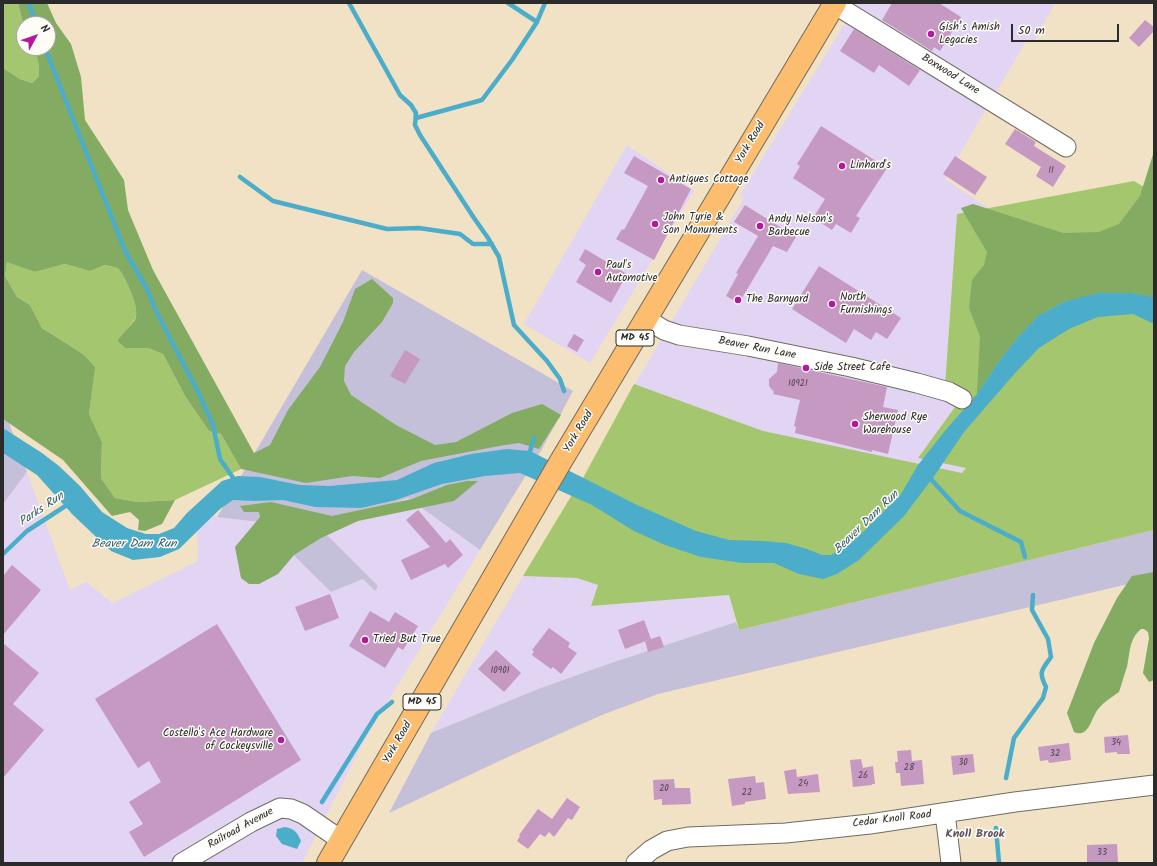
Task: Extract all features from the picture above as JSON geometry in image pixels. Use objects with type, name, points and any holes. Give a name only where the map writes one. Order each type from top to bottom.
[{"type":"main road","name":"York Road","points":[[328,863],[562,461],[834,3]]},
{"type":"street","name":"Boxwood Lane","points":[[834,3],[1066,147]]},
{"type":"street","name":"Beaver Run Lane","points":[[646,319],[664,330],[679,335],[748,346],[851,367],[949,392],[962,399]]},
{"type":"street","name":"Cedar Knoll Road","points":[[636,863],[651,850],[667,841],[688,837],[786,833],[870,824],[1015,802],[1154,785]]},
{"type":"street","name":"Railroad Avenue","points":[[182,863],[251,822],[280,808],[291,808],[303,814],[341,840]]},
{"type":"street","points":[[945,813],[951,863]]},
{"type":"shaded area","points":[[857,3],[1055,3],[1034,42],[1028,38],[945,179],[988,208],[957,214],[945,386],[960,400],[918,458],[966,468],[962,473],[759,431],[634,386],[744,198],[740,195]]},
{"type":"shaded area","points":[[627,145],[694,191],[590,363],[524,324]]},
{"type":"shaded area","points":[[362,270],[573,391],[542,449],[480,550],[408,498],[320,528],[378,586],[375,591],[363,579],[331,592],[260,522],[217,517]]},
{"type":"shaded area","points":[[3,406],[27,472],[3,504]]},
{"type":"shaded area","points":[[27,472],[70,590],[86,582],[113,603],[198,561],[197,532],[213,516],[260,522],[331,592],[363,579],[375,591],[378,586],[319,527],[354,517],[408,498],[480,550],[365,739],[302,863],[3,863],[3,504]]},
{"type":"shaded area","points":[[1154,530],[1154,578],[658,694],[602,715],[510,756],[389,813],[431,733],[538,689],[608,664],[736,622],[739,630]]},
{"type":"shaded area","points":[[523,576],[577,578],[598,585],[591,606],[729,595],[736,622],[608,664],[538,689],[431,733]]},
{"type":"green space","points":[[3,3],[18,3],[21,16],[16,16],[16,56],[37,56],[39,76],[32,83],[20,79],[3,68]]},
{"type":"green space","points":[[18,3],[47,3],[53,16],[21,16]]},
{"type":"green space","points":[[56,23],[71,44],[81,77],[85,120],[124,180],[128,210],[153,270],[254,453],[270,445],[288,410],[320,367],[343,322],[355,289],[372,279],[393,298],[393,303],[382,322],[354,352],[345,366],[344,381],[351,395],[396,425],[435,445],[456,442],[512,413],[542,404],[561,415],[539,449],[519,443],[421,461],[380,478],[352,476],[306,483],[241,469],[221,434],[209,431],[185,396],[163,354],[148,348],[125,348],[117,341],[135,320],[136,315],[136,308],[131,293],[118,268],[105,265],[90,271],[65,264],[35,272],[7,262],[5,276],[17,297],[30,305],[42,328],[83,354],[95,367],[89,414],[102,442],[101,478],[115,498],[138,502],[175,500],[162,524],[145,531],[138,530],[139,520],[130,512],[112,516],[63,460],[3,419],[3,68],[20,79],[32,83],[39,76],[37,56],[56,56]]},
{"type":"green space","points":[[1154,151],[1154,297],[1131,293],[1066,301],[1039,315],[1018,337],[999,361],[977,394],[980,336],[969,308],[972,280],[984,265],[987,252],[961,208],[973,204],[1063,233],[1099,232],[1119,224],[1140,196]]},
{"type":"green space","points":[[1134,181],[1154,193],[1154,530],[739,630],[729,595],[591,606],[598,585],[577,578],[523,576],[573,493],[596,485],[583,478],[634,384],[763,431],[962,473],[966,468],[918,458],[960,400],[945,386],[957,214]]},
{"type":"green space","points":[[7,261],[35,272],[65,264],[90,271],[105,265],[118,268],[134,300],[136,314],[135,319],[129,328],[117,341],[125,348],[148,348],[163,354],[185,396],[209,431],[221,434],[241,469],[175,500],[138,502],[115,498],[101,478],[102,442],[89,414],[94,367],[83,354],[42,328],[30,305],[17,297],[5,276]]},
{"type":"green space","points":[[467,481],[478,481],[454,501],[358,521],[321,538],[294,555],[278,574],[259,584],[249,584],[241,578],[235,547],[260,517],[259,512],[244,512],[240,506],[271,502],[332,516],[412,499],[447,485]]},
{"type":"green space","points":[[1154,572],[1154,680],[1149,682],[1143,673],[1149,638],[1148,632],[1141,629],[1134,637],[1132,642],[1127,667],[1119,692],[1099,708],[1087,730],[1079,733],[1074,732],[1067,713],[1094,643],[1117,598],[1132,576]]},
{"type":"water","name":"Beaver Dam Run","points":[[1099,293],[1131,293],[1154,297],[1154,324],[1133,314],[1098,317],[1069,329],[1039,348],[964,432],[935,475],[904,516],[859,560],[837,574],[823,579],[799,574],[774,563],[742,563],[701,557],[665,545],[634,531],[592,505],[520,473],[485,476],[442,484],[396,500],[361,508],[315,507],[283,500],[233,500],[220,509],[179,549],[160,557],[133,560],[111,551],[73,515],[37,475],[3,453],[3,428],[42,453],[59,466],[80,486],[102,512],[127,528],[146,534],[159,534],[174,528],[187,513],[222,481],[238,476],[260,477],[300,485],[329,486],[397,480],[434,463],[471,454],[507,449],[530,451],[635,504],[696,531],[729,540],[786,543],[822,555],[831,555],[844,548],[858,537],[901,494],[918,465],[977,394],[999,361],[1018,337],[1039,315],[1066,301]]},
{"type":"water","points":[[285,827],[295,831],[298,835],[301,841],[297,849],[282,844],[276,836],[277,829]]},
{"type":"building","name":"Gish’s Amish Legacies","points":[[892,3],[939,3],[961,17],[940,51],[934,47],[932,51],[882,20]]},
{"type":"building","points":[[1145,20],[1154,27],[1154,31],[1139,47],[1129,38]]},
{"type":"building","points":[[854,29],[920,70],[909,86],[879,65],[874,73],[840,51]]},
{"type":"building","name":"Linhard's","points":[[821,126],[887,168],[856,216],[860,218],[851,233],[836,224],[832,230],[813,218],[825,199],[793,178],[800,166],[797,164]]},
{"type":"building","points":[[1015,129],[1036,142],[1034,146],[1066,166],[1053,187],[1036,176],[1041,167],[1005,144]]},
{"type":"building","points":[[634,156],[691,189],[654,260],[616,239],[622,229],[624,230],[648,186],[624,173]]},
{"type":"building","points":[[955,156],[987,177],[975,195],[943,174]]},
{"type":"building","points":[[745,205],[796,237],[787,252],[773,246],[739,303],[726,296],[738,274],[736,273],[758,236],[734,222]]},
{"type":"building","points":[[585,249],[627,274],[611,303],[576,282],[586,265],[579,260]]},
{"type":"building","name":"North Furnishings","points":[[819,266],[901,318],[887,339],[876,332],[871,340],[854,329],[846,343],[792,309]]},
{"type":"building","points":[[574,334],[584,340],[577,352],[567,346]]},
{"type":"building","points":[[405,350],[420,359],[405,384],[390,376]]},
{"type":"building","name":"Sherwood Rye Warehouse","points":[[778,363],[887,387],[883,407],[898,410],[888,454],[872,450],[872,452],[795,433],[796,427],[794,426],[800,400],[773,394],[774,392],[769,386],[769,379],[777,372]]},
{"type":"building","points":[[418,510],[446,543],[450,539],[463,555],[448,568],[445,564],[411,580],[401,560],[430,547],[406,520]]},
{"type":"building","points":[[12,565],[41,590],[3,635],[3,576]]},
{"type":"building","points":[[330,594],[339,618],[305,631],[295,607]]},
{"type":"building","name":"Tried But True","points":[[370,611],[389,622],[395,612],[418,626],[403,650],[398,647],[385,668],[349,646]]},
{"type":"building","points":[[644,620],[651,639],[625,649],[618,630]]},
{"type":"building","points":[[217,624],[301,760],[144,857],[129,832],[143,824],[129,802],[161,782],[149,761],[138,768],[95,699]]},
{"type":"building","points":[[549,628],[570,643],[568,647],[577,653],[561,674],[553,667],[551,669],[532,655],[534,651],[532,650]]},
{"type":"building","points":[[660,636],[664,647],[648,652],[645,641]]},
{"type":"building","points":[[3,643],[39,673],[13,704],[44,730],[3,778]]},
{"type":"building","points":[[496,650],[521,673],[504,692],[478,669]]},
{"type":"building","points":[[1128,735],[1130,754],[1117,754],[1117,752],[1105,753],[1104,737]]},
{"type":"building","points":[[1069,743],[1071,760],[1049,763],[1048,760],[1040,761],[1038,747]]},
{"type":"building","points":[[911,750],[912,761],[922,760],[924,784],[901,786],[900,773],[896,773],[895,762],[898,762],[897,751]]},
{"type":"building","points":[[973,754],[975,772],[953,775],[951,756]]},
{"type":"building","points":[[861,759],[863,768],[873,766],[875,784],[853,787],[850,760]]},
{"type":"building","points":[[796,769],[797,777],[818,774],[820,792],[788,794],[784,771]]},
{"type":"building","points":[[755,776],[756,783],[764,782],[766,799],[745,802],[745,804],[732,806],[728,779]]},
{"type":"building","points":[[674,779],[675,788],[690,788],[691,804],[662,805],[662,799],[654,800],[653,780]]},
{"type":"building","points":[[567,798],[580,807],[572,820],[568,818],[554,837],[549,832],[545,837],[540,834],[528,849],[517,841],[520,836],[519,835],[538,809],[552,819]]},
{"type":"building","points":[[1117,844],[1118,862],[1087,863],[1087,845]]},
{"type":"waterway","points":[[29,3],[33,16]]},
{"type":"waterway","points":[[349,3],[400,95],[411,105],[416,113],[415,125],[420,135],[499,257],[514,325],[547,361],[560,379],[564,391]]},
{"type":"waterway","points":[[508,3],[537,22]]},
{"type":"waterway","points":[[416,118],[482,100],[512,60],[537,22],[545,3]]},
{"type":"waterway","points":[[48,56],[125,251],[147,289],[155,309],[200,396],[213,425],[220,459],[236,482]]},
{"type":"waterway","points":[[240,177],[273,201],[387,229],[419,228],[460,234],[473,244],[492,244]]},
{"type":"waterway","points":[[529,455],[534,438]]},
{"type":"waterway","points":[[929,477],[960,511],[1021,542],[1025,557]]},
{"type":"waterway","name":"Parks Run","points":[[3,554],[27,531],[70,503]]},
{"type":"waterway","points":[[1006,778],[1014,738],[1043,698],[1046,687],[1042,677],[1042,671],[1051,657],[1048,639],[1032,610],[1033,595]]},
{"type":"waterway","points":[[322,802],[377,714],[392,702]]},
{"type":"waterway","points":[[996,828],[999,863]]},
{"type":"place","name":"Gish’s Amish Legacies","points":[[931,34]]},
{"type":"place","name":"Linhard's","points":[[842,166]]},
{"type":"place","name":"Antiques Cottage","points":[[661,180]]},
{"type":"place","name":"John Tyrie & Son Monuments","points":[[655,224]]},
{"type":"place","name":"Andy Nelson's Barbecue","points":[[760,226]]},
{"type":"place","name":"Paul's Automotive","points":[[598,272]]},
{"type":"place","name":"The Barnyard","points":[[738,300]]},
{"type":"place","name":"North Furnishings","points":[[832,304]]},
{"type":"place","name":"Side Street Cafe","points":[[806,368]]},
{"type":"place","name":"Sherwood Rye Warehouse","points":[[855,424]]},
{"type":"place","name":"Tried But True","points":[[365,640]]},
{"type":"place","name":"Costello's Ace Hardware of Cockeysville","points":[[281,740]]},
{"type":"district","name":"Knoll Brook","points":[[975,835]]}]
